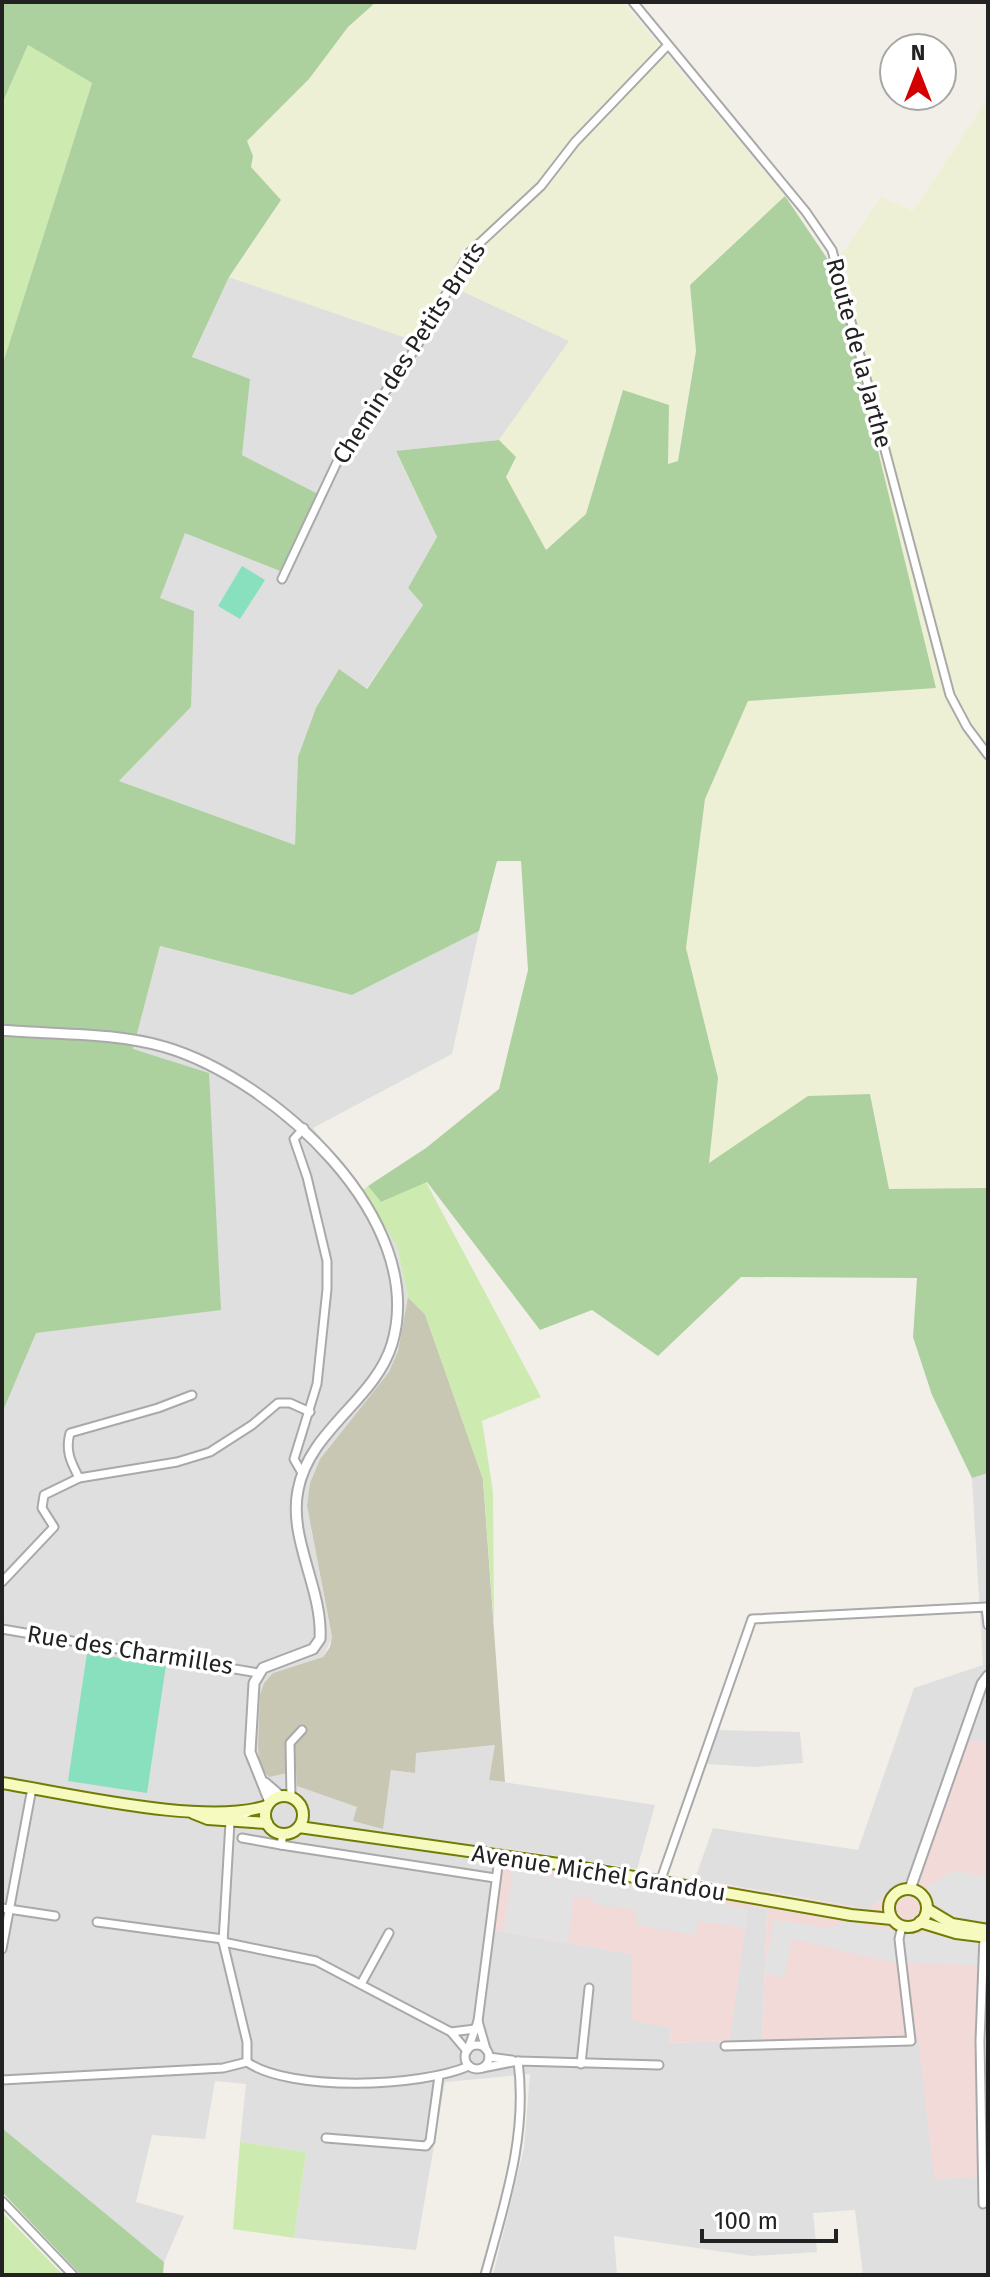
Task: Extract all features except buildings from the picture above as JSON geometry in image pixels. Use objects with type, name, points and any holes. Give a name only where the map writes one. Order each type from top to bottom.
[{"type":"main road","points":[[2,1783],[191,1812],[235,1814],[277,1800],[300,1804],[303,1814],[299,1827],[282,1839],[267,1823]]},
{"type":"main road","points":[[267,1823],[277,1800]]},
{"type":"main road","points":[[191,1812],[208,1819],[244,1824],[267,1823]]},
{"type":"main road","name":"Avenue Michel Grandou","points":[[303,1814],[347,1833]]},
{"type":"main road","name":"Avenue Michel Grandou","points":[[299,1827],[897,1922]]},
{"type":"main road","points":[[910,1889],[922,1896],[927,1909],[952,1924],[987,1934],[956,1933],[920,1922],[897,1922],[890,1902],[898,1892],[910,1889]]},
{"type":"main road","name":"Avenue Michel Grandou","points":[[851,1915],[872,1912],[890,1902]]},
{"type":"main road","points":[[920,1922],[927,1909]]},
{"type":"street","name":"Route de la Jarthe","points":[[633,2],[806,212],[832,250],[950,695],[967,727],[988,755]]},
{"type":"street","name":"Chemin des Petits Bruts","points":[[282,579],[338,460],[417,346],[469,253],[541,186],[575,142],[667,46]]},
{"type":"street","points":[[2,1030],[141,1041],[195,1057],[245,1084],[304,1128],[338,1169],[374,1224],[392,1266],[399,1296],[396,1327],[386,1359],[302,1473],[297,1516],[320,1639],[313,1649],[272,1663],[258,1673],[250,1722],[250,1752],[257,1775],[277,1800]]},
{"type":"street","points":[[302,1473],[294,1459],[317,1384],[327,1275],[307,1177],[294,1139],[304,1128]]},
{"type":"street","points":[[79,1478],[69,1459],[67,1445],[70,1433],[192,1395]]},
{"type":"street","points":[[2,1582],[51,1533],[54,1523],[42,1508],[44,1495],[79,1478],[177,1462],[210,1452],[278,1403],[290,1403],[310,1412]]},
{"type":"street","points":[[660,1882],[752,1619],[986,1607],[988,1625]]},
{"type":"street","name":"Rue des Charmilles","points":[[2,1629],[258,1673]]},
{"type":"street","points":[[910,1889],[982,1684],[988,1676]]},
{"type":"street","points":[[277,1800],[290,1743],[302,1730]]},
{"type":"street","points":[[2,1949],[6,1909],[32,1788]]},
{"type":"street","points":[[247,2062],[247,2042],[223,1941],[230,1822],[253,1810]]},
{"type":"street","points":[[229,1840],[244,1824]]},
{"type":"street","points":[[242,1838],[282,1839],[495,1878]]},
{"type":"street","points":[[469,2066],[468,2050],[476,2025],[499,1858]]},
{"type":"street","points":[[6,1909],[55,1916]]},
{"type":"street","points":[[97,1922],[223,1941],[316,1961],[451,2032],[468,2050]]},
{"type":"street","points":[[725,2046],[911,2041],[897,1922]]},
{"type":"street","points":[[361,1984],[389,1933]]},
{"type":"street","points":[[983,2204],[980,2041],[987,1934]]},
{"type":"street","points":[[581,2064],[589,1988]]},
{"type":"street","points":[[451,2032],[476,2025]]},
{"type":"street","points":[[476,2025],[487,2053],[482,2068]]},
{"type":"street","points":[[468,2050],[479,2046],[487,2053],[518,2061],[659,2065]]},
{"type":"street","points":[[2,2080],[223,2068],[247,2062],[268,2073],[343,2084],[439,2076],[469,2066],[482,2068],[518,2061]]},
{"type":"street","points":[[485,2275],[521,2133],[522,2091],[518,2061]]},
{"type":"street","points":[[326,2138],[426,2146],[430,2141],[439,2076]]},
{"type":"street","points":[[2,2201],[73,2275]]},
{"type":"shaded area","points":[[376,2],[623,2],[785,196],[690,285],[696,351],[678,461],[668,465],[623,390],[586,514],[545,550],[506,477],[516,457],[499,440],[569,341],[447,284],[415,341],[229,277],[281,200],[251,167],[252,156],[247,141],[309,79],[348,27]]},
{"type":"shaded area","points":[[988,98],[988,1188],[889,1190],[871,1094],[808,1096],[709,1164],[718,1078],[686,948],[705,799],[748,701],[936,688],[833,267],[881,197],[913,211]]},
{"type":"shaded area","points":[[229,277],[415,340],[447,284],[570,341],[499,440],[396,452],[437,537],[408,588],[423,605],[366,689],[298,757],[295,845],[119,781],[191,707],[160,598],[185,532],[317,495],[242,455],[192,358]]},
{"type":"shaded area","points":[[479,931],[452,1054],[313,1128],[362,1191],[397,1246],[408,1297],[398,1351],[389,1372],[320,1459],[310,1483],[307,1507],[332,1638],[323,1657],[273,1673],[264,1683],[260,1695],[260,1767],[296,1771],[298,1786],[357,1807],[383,1828],[391,1769],[416,1753],[496,1745],[489,1780],[655,1805],[637,1869],[507,1848],[492,1930],[632,1954],[671,2028],[669,2043],[729,2041],[748,1906],[767,1910],[762,2040],[918,2037],[983,2177],[988,1968],[988,2275],[863,2275],[855,2210],[813,2213],[817,2252],[752,2256],[614,2236],[617,2275],[493,2275],[524,2148],[530,2074],[445,2082],[416,2250],[294,2238],[306,2152],[240,2142],[246,2084],[215,2081],[205,2139],[152,2135],[136,2202],[184,2216],[164,2262],[2,2128],[2,1413],[35,1333],[221,1309],[133,1049],[160,946],[352,995]]},
{"type":"shaded area","points":[[408,1297],[425,1314],[483,1479],[505,1782],[489,1780],[495,1745],[416,1753],[415,1773],[391,1770],[383,1829],[353,1821],[357,1807],[297,1786],[296,1771],[269,1777],[260,1767],[260,1695],[264,1683],[273,1673],[323,1657],[330,1647],[332,1637],[307,1506],[310,1483],[320,1459],[389,1372],[398,1351]]},
{"type":"shaded area","points":[[988,1473],[988,1741],[956,1741],[908,1878],[868,1909],[695,1879],[713,1828],[858,1850],[914,1688],[983,1665],[972,1478]]},
{"type":"shaded area","points":[[716,1730],[800,1732],[803,1763],[754,1767],[707,1764]]},
{"type":"shaded area","points":[[956,1741],[988,1741],[983,2177],[934,2179],[918,2037],[762,2040],[767,1910],[748,1906],[730,2041],[669,2043],[671,2028],[632,2021],[632,1954],[492,1930],[506,1848],[868,1909],[908,1878]]},
{"type":"shaded area","points":[[513,1870],[640,1888],[748,1909],[745,1928],[698,1921],[695,1935],[637,1925],[636,1910],[594,1904],[594,1899],[574,1896],[568,1942],[503,1932]]},
{"type":"shaded area","points":[[954,1871],[988,1877],[988,1926],[943,1919],[926,1887]]},
{"type":"shaded area","points":[[774,1920],[831,1928],[842,1921],[895,1931],[980,1939],[979,1965],[891,1962],[792,1939],[784,1978],[764,1973]]},
{"type":"green space","points":[[2,2],[376,2],[348,27],[309,79],[247,141],[253,156],[251,167],[281,200],[229,277],[192,357],[250,379],[242,455],[318,494],[280,571],[185,533],[160,598],[194,611],[191,707],[119,781],[295,845],[298,757],[316,708],[339,669],[367,689],[423,605],[408,588],[437,537],[396,451],[499,440],[516,457],[506,477],[546,550],[586,514],[623,390],[669,405],[668,464],[678,461],[696,351],[690,285],[785,196],[833,267],[936,688],[748,701],[705,799],[686,948],[718,1078],[709,1163],[808,1096],[870,1094],[889,1189],[988,1188],[988,1473],[972,1478],[932,1395],[913,1337],[917,1278],[741,1277],[658,1356],[592,1310],[540,1330],[427,1182],[381,1202],[368,1186],[426,1148],[499,1089],[528,970],[521,861],[497,861],[479,931],[352,995],[160,946],[133,1049],[209,1073],[221,1310],[36,1333],[2,1413],[2,366],[92,83],[28,45],[2,104]]},
{"type":"green space","points":[[28,45],[92,83],[2,366],[2,104]]},
{"type":"green space","points":[[242,566],[265,580],[240,619],[218,606]]},
{"type":"green space","points":[[426,1182],[541,1397],[482,1421],[493,1492],[494,1626],[483,1479],[425,1314],[408,1297],[397,1246],[362,1191],[368,1186],[381,1202]]},
{"type":"green space","points":[[87,1653],[166,1665],[147,1793],[68,1781]]},
{"type":"green space","points":[[2,2128],[164,2262],[163,2275],[81,2275],[2,2192]]},
{"type":"green space","points":[[240,2142],[306,2152],[294,2238],[233,2229]]},
{"type":"green space","points":[[2,2212],[63,2275],[2,2275]]}]
